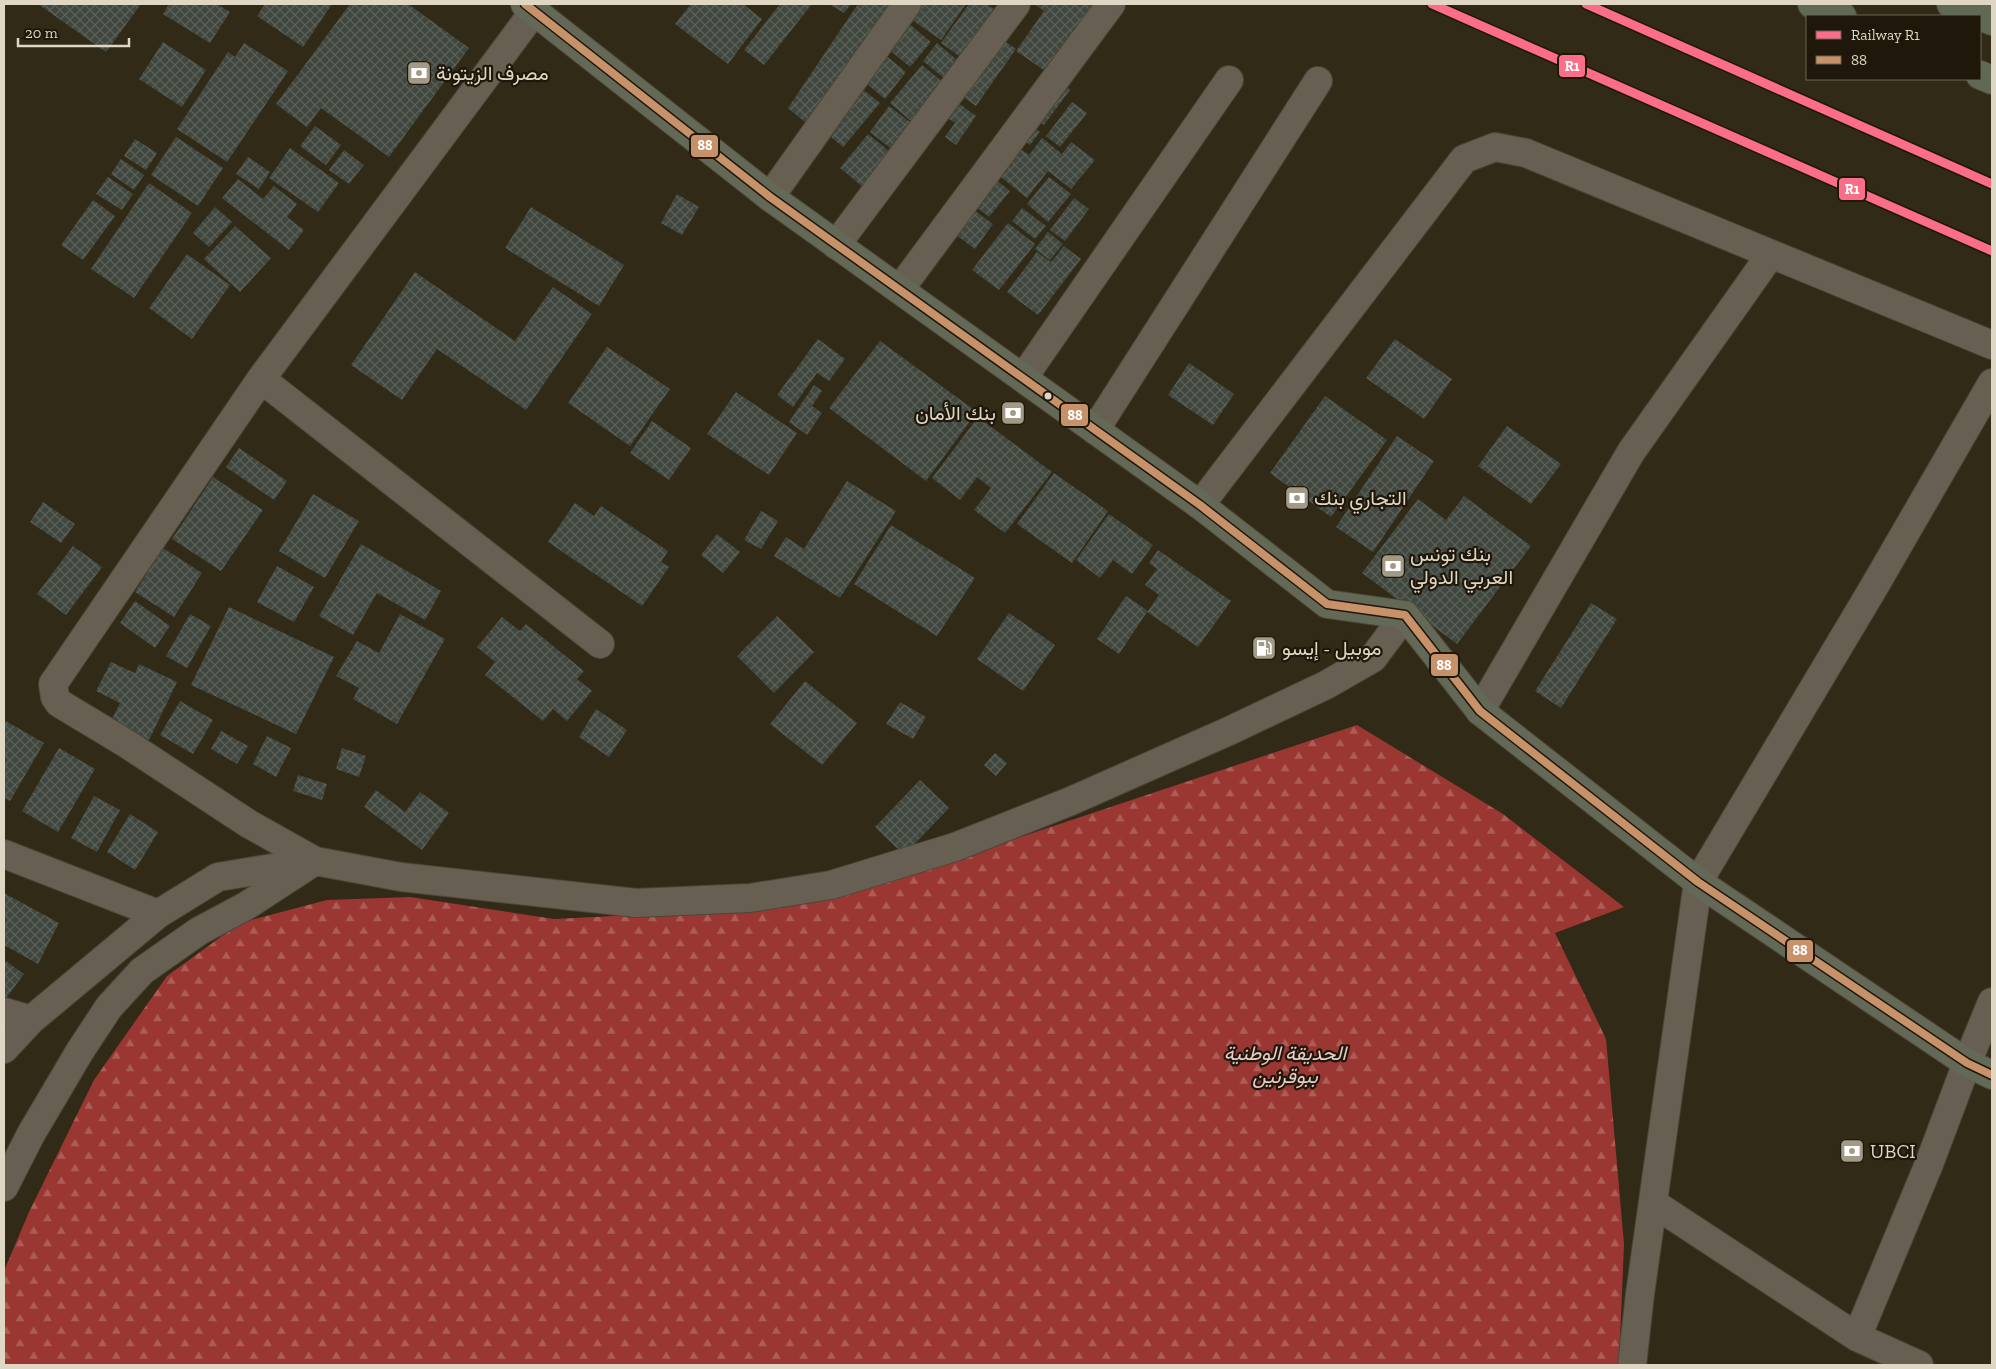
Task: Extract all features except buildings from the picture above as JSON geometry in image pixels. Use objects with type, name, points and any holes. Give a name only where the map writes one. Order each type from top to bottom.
[{"type":"highway","points":[[1812,4],[1840,15]]},
{"type":"highway","points":[[1951,4],[1976,15]]},
{"type":"main road","points":[[530,7],[770,197],[1200,505],[1327,604],[1405,615],[1480,711],[1698,882],[1967,1063],[1992,1075]]},
{"type":"street","points":[[770,197],[907,4]]},
{"type":"street","points":[[836,245],[1016,4]]},
{"type":"street","points":[[900,289],[1111,4]]},
{"type":"street","points":[[530,7],[261,379],[68,661],[53,684],[53,691],[59,703],[127,744],[249,824],[314,861],[401,877],[636,903],[750,898],[830,885],[955,847],[1071,801],[1317,689],[1373,658],[1405,615]]},
{"type":"street","points":[[1023,378],[1229,80]]},
{"type":"street","points":[[1095,430],[1318,81]]},
{"type":"street","points":[[1200,505],[1464,159],[1495,147],[1526,153],[1992,345]]},
{"type":"street","points":[[1480,711],[1631,452],[1771,254]]},
{"type":"street","points":[[261,379],[600,644]]},
{"type":"street","points":[[1632,1365],[1640,1294],[1698,882],[1874,587],[1992,383]]},
{"type":"street","points":[[4,854],[158,914]]},
{"type":"street","points":[[4,1049],[31,1020],[158,914],[218,878],[314,861]]},
{"type":"street","points":[[4,1187],[31,1134],[80,1051],[109,1007],[142,971],[199,931],[246,906],[314,861]]},
{"type":"street","points":[[1857,1337],[1929,1164],[1992,1002]]},
{"type":"street","points":[[4,1012],[31,1020]]},
{"type":"street","points":[[1654,1203],[1857,1337],[1919,1365]]},
{"type":"green space","name":"الحديقة الوطنية ببوقرنين","points":[[1357,725],[1503,814],[1624,907],[1555,933],[1606,1039],[1624,1244],[1619,1365],[4,1365],[4,1271],[29,1212],[94,1080],[167,976],[240,923],[327,900],[410,897],[554,919],[737,910],[924,869]]},
{"type":"rail line","name":"R1","points":[[1432,4],[1992,251]]},
{"type":"rail line","name":"R1","points":[[1586,4],[1992,184]]},
{"type":"transit line","name":"88","points":[[525,4],[770,197],[1200,505],[1327,604],[1405,615],[1480,711],[1698,882],[1967,1063],[1992,1075]]},
{"type":"place","name":"مصرف الزيتونة","points":[[419,73]]},
{"type":"place","name":"بنك الأمان","points":[[1013,413]]},
{"type":"place","name":"التجاري بنك","points":[[1297,498]]},
{"type":"place","name":"بنك تونس العربي الدولي","points":[[1393,566]]},
{"type":"place","name":"موبيل - إيسو","points":[[1264,648]]},
{"type":"place","name":"UBCI","points":[[1852,1151]]}]
